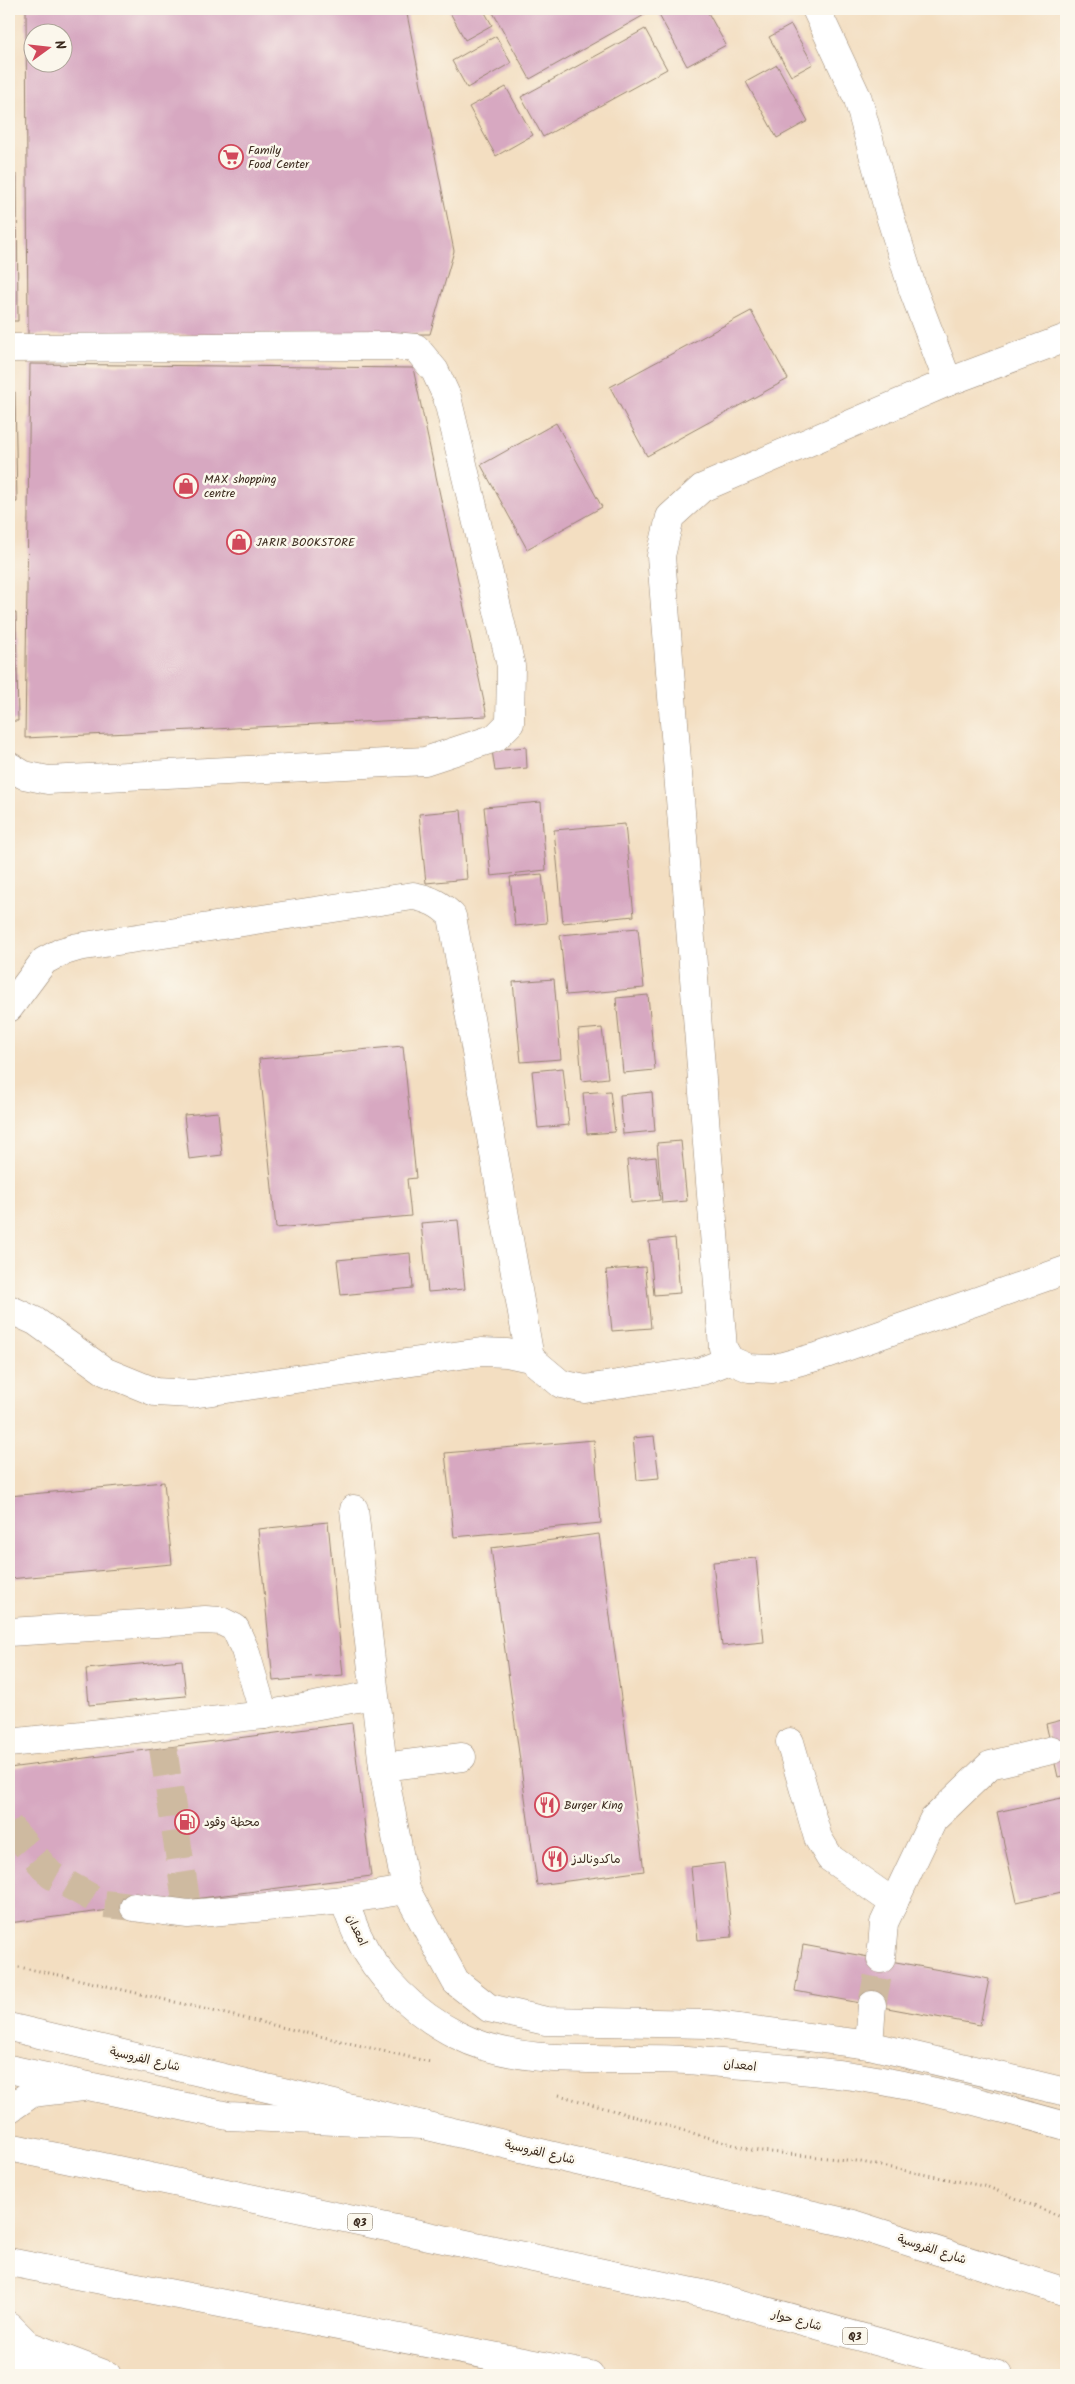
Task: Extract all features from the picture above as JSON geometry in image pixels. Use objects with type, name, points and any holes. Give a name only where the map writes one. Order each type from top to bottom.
[{"type":"main road","points":[[816,9],[858,99],[882,190],[913,290],[948,382]]},
{"type":"main road","points":[[1066,338],[948,382],[702,488],[670,517],[661,556],[722,1348],[730,1360],[749,1368],[772,1369],[823,1354],[1066,1270]]},
{"type":"main road","points":[[9,348],[393,346],[416,348],[435,371],[446,398],[511,666],[510,723],[495,738],[425,762],[48,780],[24,776],[9,766]]},
{"type":"main road","points":[[9,1008],[44,961],[78,946],[413,896],[430,899],[443,907],[452,916],[530,1358]]},
{"type":"main road","points":[[9,1309],[34,1321],[106,1372],[156,1392],[192,1394],[481,1352],[507,1353],[530,1358],[561,1384],[585,1389],[702,1371],[730,1360]]},
{"type":"main road","points":[[354,1509],[383,1767],[406,1890],[456,1982],[489,2008],[546,2022],[708,2024],[869,2045],[1066,2092]]},
{"type":"main road","points":[[9,1632],[205,1620],[221,1622],[235,1628],[245,1650],[264,1714]]},
{"type":"main road","points":[[9,1743],[162,1737],[264,1714],[374,1696]]},
{"type":"main road","points":[[790,1742],[818,1838],[830,1858],[894,1903]]},
{"type":"main road","points":[[881,1959],[884,1923],[933,1820],[990,1765],[1052,1750]]},
{"type":"main road","points":[[383,1767],[462,1757]]},
{"type":"main road","name":"امعدان","points":[[406,1890],[344,1900],[357,1934],[376,1966],[399,1993],[426,2017],[457,2036],[491,2049],[526,2056],[695,2061],[859,2077],[991,2105],[1066,2126]]},
{"type":"main road","points":[[134,1907],[187,1907],[344,1900]]},
{"type":"main road","points":[[869,2045],[872,2005]]},
{"type":"main road","name":"شارع الفروسية","points":[[9,2027],[853,2224],[1066,2292]]},
{"type":"main road","points":[[9,2069],[228,2116],[423,2125]]},
{"type":"main road","points":[[9,2109],[32,2093],[92,2086]]},
{"type":"main road","name":"شارع حوار","points":[[9,2147],[712,2296],[998,2375]]},
{"type":"main road","points":[[9,2262],[590,2375]]},
{"type":"main road","points":[[9,2326],[28,2345],[107,2375]]},
{"type":"main road","points":[[9,2359],[76,2375]]},
{"type":"path","points":[[9,1965],[74,1978],[434,2063]]},
{"type":"path","points":[[557,2094],[752,2150],[856,2161],[988,2187],[1066,2218]]},
{"type":"building","name":"Family Food Center","points":[[26,9],[406,9],[454,251],[430,334],[28,335],[26,72],[72,72],[72,22],[26,22]]},
{"type":"building","points":[[448,9],[483,9],[492,25],[465,40]]},
{"type":"building","points":[[491,9],[655,9],[530,79]]},
{"type":"building","points":[[671,9],[706,9],[726,45],[687,66],[659,15]]},
{"type":"building","points":[[791,25],[813,64],[791,76],[769,37]]},
{"type":"building","points":[[645,29],[667,69],[543,137],[521,97]]},
{"type":"building","points":[[496,36],[511,63],[467,88],[452,61]]},
{"type":"building","points":[[777,65],[808,121],[777,138],[746,82]]},
{"type":"building","points":[[506,87],[533,135],[496,156],[469,107]]},
{"type":"building","points":[[9,175],[17,175],[18,321],[9,321]]},
{"type":"building","points":[[751,311],[788,379],[647,456],[610,387]]},
{"type":"building","name":"JARIR BOOKSTORE","points":[[30,364],[413,368],[487,716],[25,738]]},
{"type":"building","points":[[9,392],[15,392],[17,502],[9,502]]},
{"type":"building","points":[[556,423],[602,507],[527,549],[481,465]]},
{"type":"building","points":[[9,613],[16,613],[18,721],[9,721]]},
{"type":"building","points":[[526,747],[527,768],[495,771],[492,750]]},
{"type":"building","points":[[541,802],[546,870],[491,876],[484,807]]},
{"type":"building","points":[[461,810],[467,879],[426,883],[419,814]]},
{"type":"building","points":[[625,824],[634,916],[563,923],[554,830]]},
{"type":"building","points":[[542,874],[547,923],[515,926],[510,877]]},
{"type":"building","points":[[638,928],[644,988],[566,995],[560,935]]},
{"type":"building","points":[[554,979],[561,1059],[521,1062],[513,982]]},
{"type":"building","points":[[648,995],[655,1070],[623,1073],[616,998]]},
{"type":"building","points":[[602,1028],[608,1078],[582,1081],[578,1030]]},
{"type":"building","points":[[403,1046],[416,1178],[407,1179],[411,1216],[276,1228],[259,1059]]},
{"type":"building","points":[[563,1068],[569,1125],[538,1128],[532,1071]]},
{"type":"building","points":[[610,1091],[615,1132],[587,1134],[583,1093]]},
{"type":"building","points":[[652,1092],[655,1131],[623,1134],[620,1095]]},
{"type":"building","points":[[218,1112],[222,1155],[189,1159],[184,1115]]},
{"type":"building","points":[[681,1141],[687,1201],[662,1203],[657,1143]]},
{"type":"building","points":[[656,1157],[660,1200],[631,1203],[627,1160]]},
{"type":"building","points":[[458,1220],[465,1289],[428,1292],[421,1223]]},
{"type":"building","points":[[675,1238],[680,1293],[654,1295],[649,1241]]},
{"type":"building","points":[[410,1253],[413,1288],[341,1295],[337,1260]]},
{"type":"building","points":[[645,1267],[651,1328],[612,1331],[606,1270]]},
{"type":"building","points":[[654,1436],[659,1478],[637,1480],[633,1438]]},
{"type":"building","points":[[594,1440],[601,1523],[454,1537],[445,1453]]},
{"type":"building","points":[[164,1482],[172,1564],[9,1579],[9,1496]]},
{"type":"building","points":[[328,1522],[343,1675],[273,1681],[258,1529]]},
{"type":"building","points":[[599,1534],[644,1871],[537,1885],[491,1548]]},
{"type":"building","points":[[756,1558],[764,1642],[722,1646],[713,1562]]},
{"type":"building","points":[[182,1660],[186,1696],[89,1705],[86,1669]]},
{"type":"building","points":[[1066,1719],[1066,1775],[1058,1777],[1046,1724]]},
{"type":"building","name":"محطة وقود","points":[[352,1723],[371,1876],[9,1923],[9,1768]]},
{"type":"building","points":[[1066,1797],[1066,1891],[1017,1902],[997,1812]]},
{"type":"building","points":[[724,1863],[732,1937],[698,1940],[691,1867]]},
{"type":"building","points":[[803,1945],[989,1979],[980,2025],[795,1991]]},
{"type":"tunnel","points":[[163,1748],[186,1900]]},
{"type":"tunnel","points":[[9,1826],[51,1875],[103,1904],[134,1907]]},
{"type":"tunnel","points":[[872,2005],[881,1959]]},
{"type":"place","name":"Family Food Center","points":[[231,157]]},
{"type":"place","name":"MAX shopping centre","points":[[186,486]]},
{"type":"place","name":"JARIR BOOKSTORE","points":[[239,542]]},
{"type":"place","name":"Burger King","points":[[547,1805]]},
{"type":"place","name":"محطة وقود","points":[[187,1822]]},
{"type":"place","name":"ماكدونالدز","points":[[555,1859]]}]
